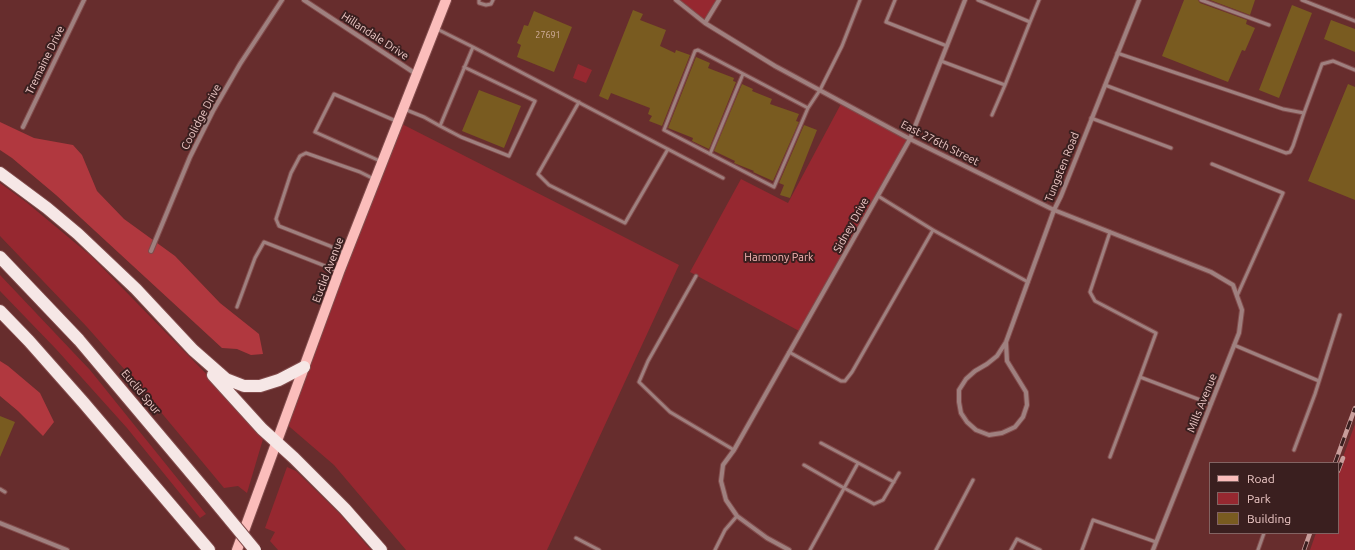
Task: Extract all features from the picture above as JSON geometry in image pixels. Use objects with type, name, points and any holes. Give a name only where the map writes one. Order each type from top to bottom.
[{"type":"highway","points":[[0,173],[47,208],[98,253],[136,290],[193,350],[226,379],[244,386],[268,385],[285,378],[304,367]]},
{"type":"highway","name":"Euclid Spur","points":[[0,257],[84,346],[255,550]]},
{"type":"highway","points":[[0,311],[57,372],[209,550]]},
{"type":"highway","points":[[193,350],[214,377],[262,429],[345,509],[381,550]]},
{"type":"highway","points":[[193,531],[204,550]]},
{"type":"main road","name":"Euclid Avenue","points":[[237,550],[339,272],[446,0]]},
{"type":"street","name":"Tremaine Drive","points":[[23,127],[84,0]]},
{"type":"street","name":"Coolidge Drive","points":[[151,251],[190,157],[213,111],[240,64],[282,0]]},
{"type":"street","name":"Hillandale Drive","points":[[304,0],[417,74]]},
{"type":"street","name":"East 276th Street","points":[[676,0],[705,23],[775,66],[910,139],[1054,210],[1212,272]]},
{"type":"street","points":[[705,23],[718,0]]},
{"type":"street","name":"Sidney Drive","points":[[789,550],[767,538],[738,516],[726,500],[721,481],[723,465],[734,450],[910,139],[965,0]]},
{"type":"street","name":"Tungsten Road","points":[[1006,342],[1007,361],[1026,392],[1027,405],[1023,417],[1015,427],[1002,433],[988,435],[976,430],[967,422],[961,413],[959,390],[966,379],[974,371],[987,364],[997,356],[1006,342],[1054,210],[1061,196],[1139,0]]},
{"type":"street","name":"Mills Avenue","points":[[1153,550],[1239,333],[1242,310],[1233,285],[1212,272]]},
{"type":"street","points":[[0,523],[68,550]]},
{"type":"lane","points":[[478,0],[479,3],[486,6],[491,4],[493,0]]},
{"type":"lane","points":[[808,108],[698,50],[695,51],[664,130],[774,187],[808,108],[820,90],[842,46],[860,0]]},
{"type":"lane","points":[[895,0],[886,22],[947,46]]},
{"type":"lane","points":[[978,0],[1030,22]]},
{"type":"lane","points":[[992,115],[1039,0]]},
{"type":"lane","points":[[1201,0],[1269,25]]},
{"type":"lane","points":[[1302,0],[1355,21]]},
{"type":"lane","points":[[435,28],[723,178]]},
{"type":"lane","points":[[440,126],[473,47]]},
{"type":"lane","points":[[1118,54],[1283,109],[1304,113]]},
{"type":"lane","points":[[941,61],[1005,86]]},
{"type":"lane","points":[[1105,85],[1286,153],[1290,152],[1293,146],[1322,64],[1333,61],[1355,70]]},
{"type":"lane","points":[[403,108],[424,117],[461,138],[509,156],[535,101],[464,68]]},
{"type":"lane","points":[[710,154],[744,74]]},
{"type":"lane","points":[[382,162],[315,132],[334,94],[398,122]]},
{"type":"lane","points":[[579,102],[538,174],[549,185],[625,223],[668,149]]},
{"type":"lane","points":[[1092,118],[1171,148]]},
{"type":"lane","points":[[346,254],[330,246],[279,226],[276,219],[291,173],[300,156],[306,153],[355,170],[375,180]]},
{"type":"lane","points":[[1212,164],[1283,193],[1237,296]]},
{"type":"lane","points":[[878,196],[933,230],[1028,282]]},
{"type":"lane","points":[[789,352],[845,382],[933,230]]},
{"type":"lane","points":[[1110,232],[1090,292],[1095,301],[1156,333],[1110,457]]},
{"type":"lane","points":[[237,307],[255,258],[264,242],[339,272]]},
{"type":"lane","points":[[696,276],[648,361],[639,382],[670,412],[734,450]]},
{"type":"lane","points":[[1294,450],[1319,381],[1340,315]]},
{"type":"lane","points":[[1234,345],[1319,381]]},
{"type":"lane","points":[[1140,377],[1211,404]]},
{"type":"lane","points":[[821,444],[894,482]]},
{"type":"lane","points":[[810,550],[858,463]]},
{"type":"lane","points":[[804,465],[874,504],[883,500],[899,473]]},
{"type":"lane","points":[[936,550],[973,480]]},
{"type":"lane","points":[[0,490],[6,492]]},
{"type":"lane","points":[[715,550],[725,530],[738,516]]},
{"type":"lane","points":[[1082,550],[1093,520],[1156,542]]},
{"type":"lane","points":[[1258,550],[1264,534]]},
{"type":"lane","points":[[576,538],[599,550]]},
{"type":"lane","points":[[1011,550],[1017,539],[1040,550]]},
{"type":"green space","points":[[676,0],[719,0],[705,23]]},
{"type":"green space","points":[[578,64],[592,70],[586,83],[573,78]]},
{"type":"green space","name":"Harmony Park","points":[[842,102],[910,139],[801,332],[690,272],[741,179],[788,203]]},
{"type":"green space","points":[[398,122],[679,265],[547,550],[406,550],[334,465],[284,422]]},
{"type":"green space","points":[[0,183],[26,202],[91,256],[220,388],[263,439],[247,493],[238,486],[224,488],[140,387],[87,327],[0,236]]},
{"type":"green space","points":[[0,275],[90,370],[206,514],[200,518],[127,428],[56,349],[0,291]]},
{"type":"green space","points":[[1355,424],[1355,550],[1310,550],[1316,534],[1339,534],[1339,468]]},
{"type":"green space","points":[[287,467],[296,471],[341,515],[371,550],[278,550],[270,541],[275,532],[265,528]]},
{"type":"shaded area","points":[[0,122],[34,138],[73,145],[82,155],[97,191],[124,219],[175,256],[220,303],[259,334],[263,354],[251,355],[237,349],[222,348],[56,195],[12,158],[0,150]]},
{"type":"shaded area","points":[[0,361],[40,393],[54,422],[43,436],[18,411],[0,396]]},
{"type":"building","points":[[1184,0],[1198,0],[1200,3],[1247,20],[1246,24],[1255,28],[1245,51],[1242,50],[1228,82],[1162,56]]},
{"type":"building","points":[[1210,0],[1255,0],[1250,15]]},
{"type":"building","points":[[1292,5],[1312,13],[1279,98],[1259,90]]},
{"type":"building","points":[[633,10],[643,14],[640,20],[666,30],[660,46],[675,53],[676,50],[690,55],[662,126],[649,121],[652,116],[648,114],[650,108],[611,93],[608,100],[599,96]]},
{"type":"building","points":[[534,11],[572,27],[554,72],[517,57],[521,45],[517,43],[524,25],[528,26]]},
{"type":"building","points":[[1331,20],[1355,29],[1355,52],[1324,39]]},
{"type":"building","points":[[696,57],[710,63],[708,68],[734,78],[733,81],[736,82],[709,149],[692,141],[693,138],[668,128]]},
{"type":"building","points":[[742,84],[753,89],[752,91],[772,99],[770,104],[799,114],[796,121],[799,122],[773,181],[734,163],[735,161],[714,151]]},
{"type":"building","points":[[1348,84],[1355,87],[1355,200],[1308,181]]},
{"type":"building","points":[[479,90],[521,106],[504,148],[462,131]]},
{"type":"building","points":[[804,125],[817,130],[790,198],[780,195],[784,185],[779,183]]},
{"type":"building","points":[[0,416],[15,422],[0,457]]},
{"type":"railway","points":[[1335,462],[1355,408]]},
{"type":"railway","points":[[1339,468],[1343,458]]},
{"type":"railway","points":[[1304,550],[1310,534]]}]
